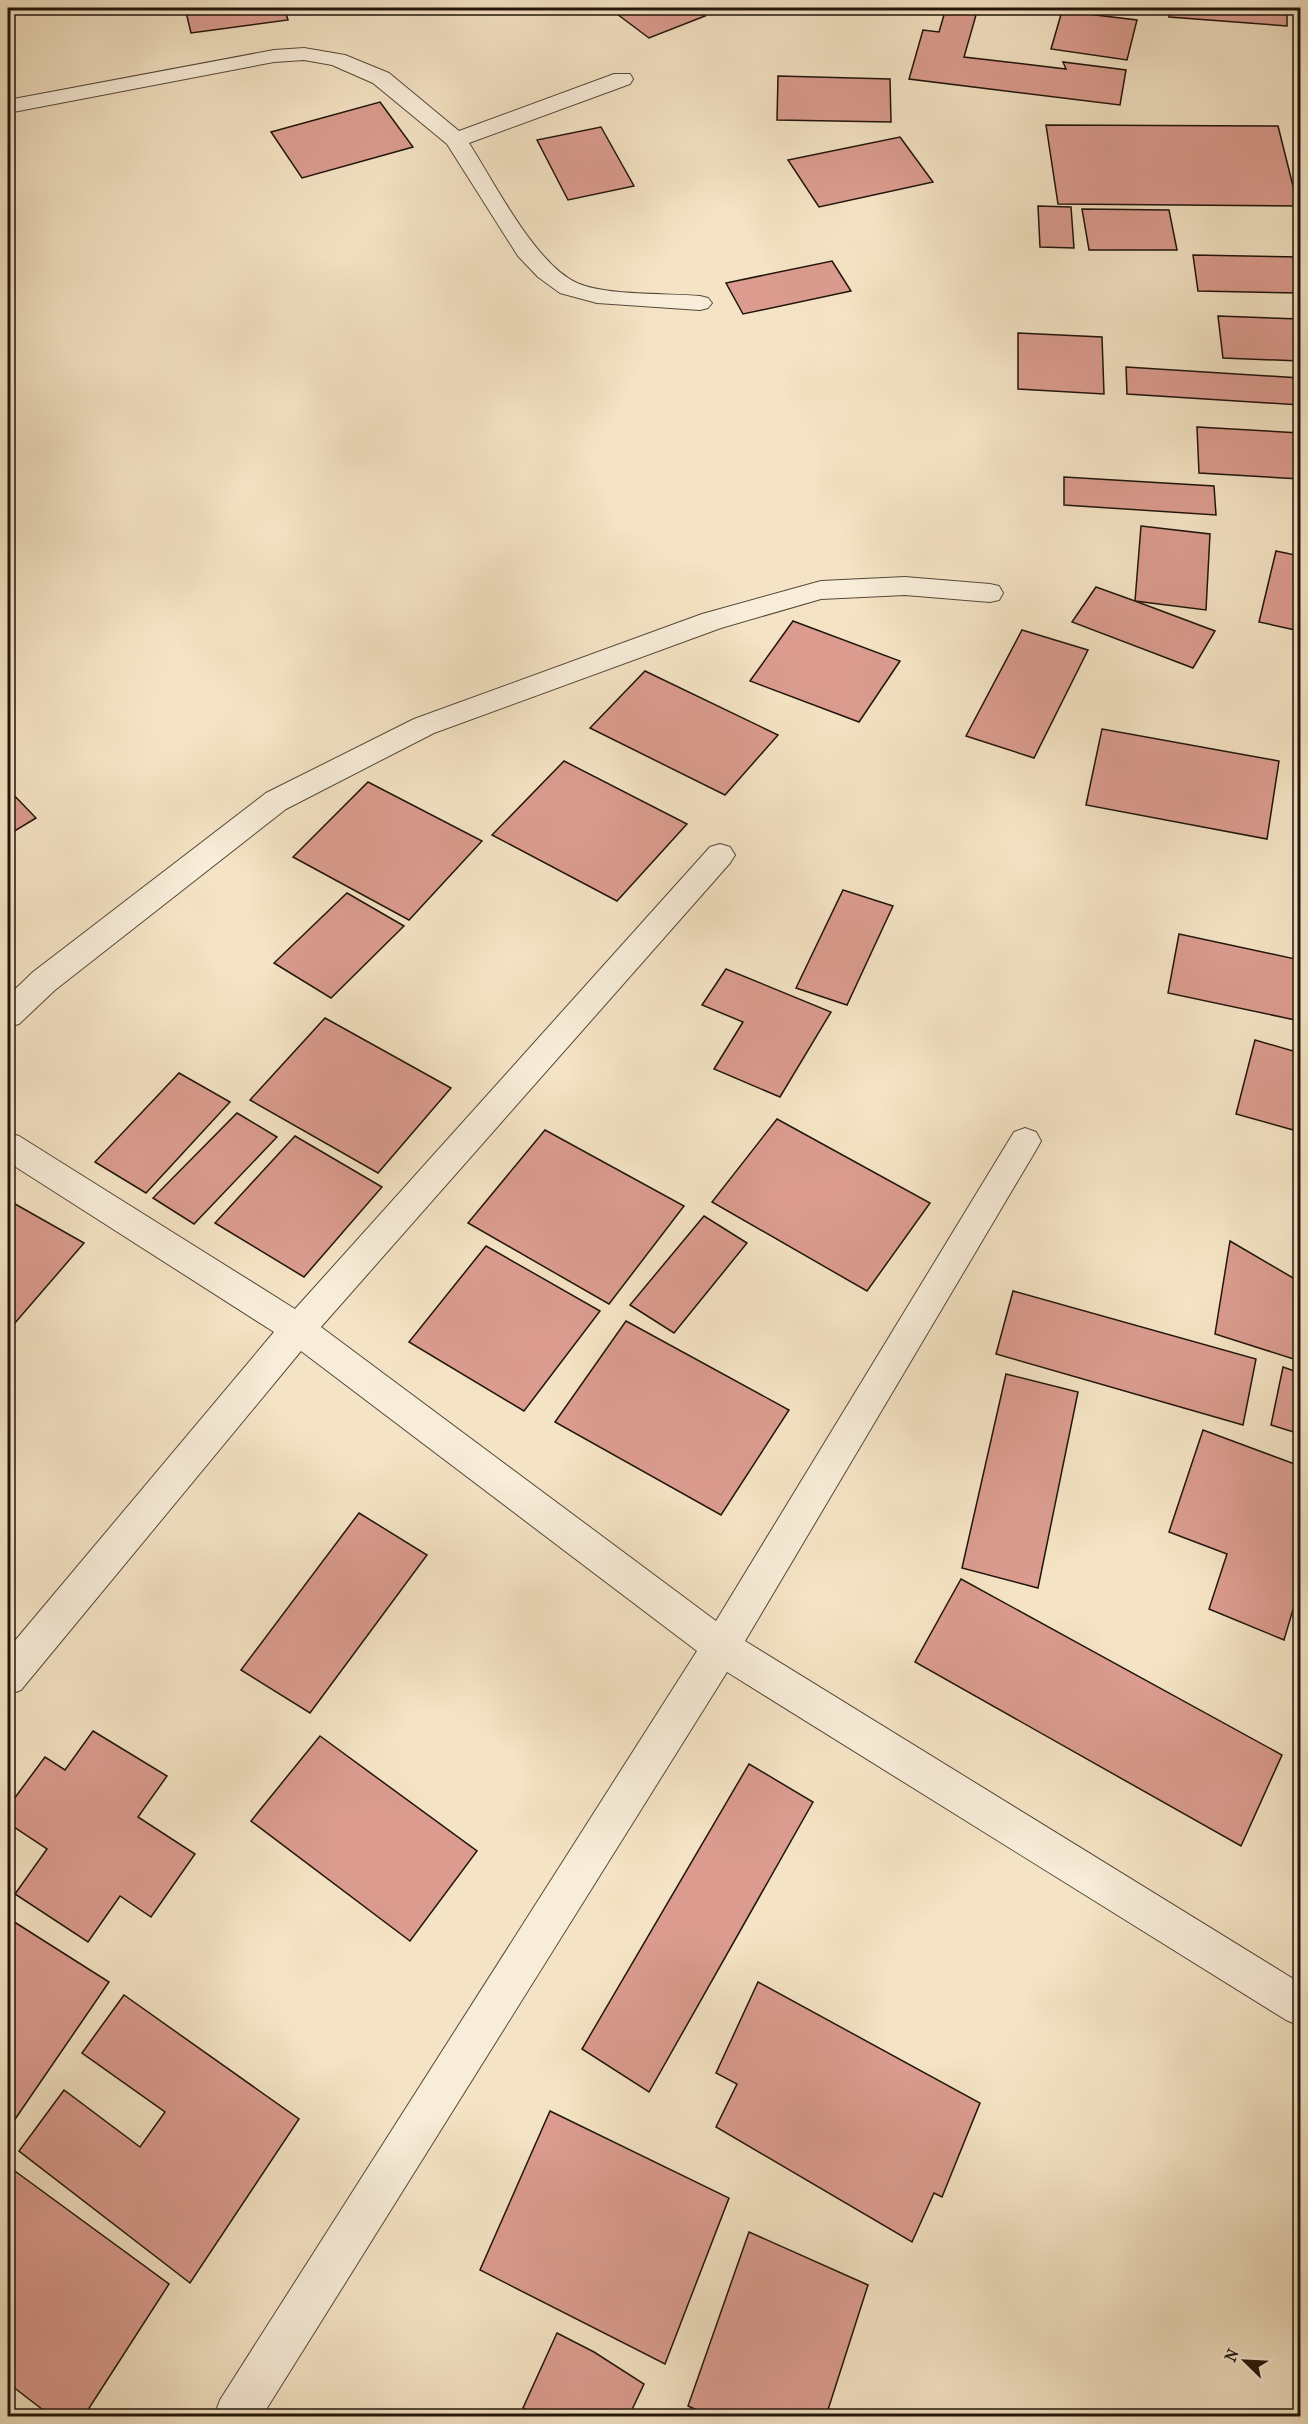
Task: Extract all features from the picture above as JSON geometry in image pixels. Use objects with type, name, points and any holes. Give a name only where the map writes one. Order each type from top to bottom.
[{"type":"street","points":[[8,107],[274,56],[304,54],[336,60],[381,78],[456,140],[526,250],[546,272],[567,288],[597,296],[700,303]]},
{"type":"street","points":[[456,140],[622,79]]},
{"type":"street","points":[[8,1014],[44,981],[276,801],[424,726],[712,621],[821,590],[905,586],[990,593]]},
{"type":"street","points":[[8,1677],[298,1329],[720,855]]},
{"type":"street","points":[[236,2416],[721,1647],[1024,1141]]},
{"type":"street","points":[[8,1146],[298,1329],[721,1647],[1300,2006]]},
{"type":"building","points":[[185,8],[284,8],[288,20],[191,33]]},
{"type":"building","points":[[609,8],[694,8],[705,16],[649,38]]},
{"type":"building","points":[[946,8],[978,8],[964,57],[1066,69],[1063,62],[1126,70],[1120,105],[909,79],[923,30],[939,32]]},
{"type":"building","points":[[1169,8],[1287,8],[1287,26],[1169,17]]},
{"type":"building","points":[[1062,11],[1137,20],[1127,60],[1051,49]]},
{"type":"building","points":[[778,76],[890,79],[891,122],[777,120]]},
{"type":"building","points":[[380,102],[413,147],[302,178],[271,132]]},
{"type":"building","points":[[1046,125],[1278,126],[1298,206],[1058,204]]},
{"type":"building","points":[[601,127],[634,186],[568,200],[537,140]]},
{"type":"building","points":[[900,137],[933,182],[819,207],[788,160]]},
{"type":"building","points":[[1038,206],[1071,207],[1074,248],[1040,247]]},
{"type":"building","points":[[1082,209],[1169,210],[1177,250],[1089,250]]},
{"type":"building","points":[[1193,255],[1300,257],[1300,293],[1198,291]]},
{"type":"building","points":[[832,261],[851,291],[743,314],[726,283]]},
{"type":"building","points":[[1218,316],[1300,319],[1300,361],[1223,358]]},
{"type":"building","points":[[1018,333],[1102,337],[1104,394],[1018,389]]},
{"type":"building","points":[[1126,367],[1300,378],[1300,405],[1127,394]]},
{"type":"building","points":[[1197,427],[1300,433],[1300,479],[1199,473]]},
{"type":"building","points":[[1064,477],[1214,486],[1216,515],[1064,505]]},
{"type":"building","points":[[1141,526],[1210,534],[1206,610],[1135,601]]},
{"type":"building","points":[[1276,551],[1300,556],[1300,631],[1259,622]]},
{"type":"building","points":[[1096,587],[1215,631],[1193,668],[1072,622]]},
{"type":"building","points":[[793,621],[900,661],[859,722],[750,681]]},
{"type":"building","points":[[1022,630],[1088,650],[1034,758],[966,736]]},
{"type":"building","points":[[645,671],[778,735],[725,795],[590,728]]},
{"type":"building","points":[[1102,729],[1279,761],[1267,839],[1086,805]]},
{"type":"building","points":[[564,761],[687,824],[617,901],[492,835]]},
{"type":"building","points":[[368,782],[482,841],[409,920],[293,857]]},
{"type":"building","points":[[8,789],[36,818],[8,835]]},
{"type":"building","points":[[843,890],[893,906],[847,1005],[796,988]]},
{"type":"building","points":[[347,893],[404,926],[331,998],[274,963]]},
{"type":"building","points":[[1179,934],[1300,960],[1300,1021],[1168,993]]},
{"type":"building","points":[[726,969],[831,1012],[780,1097],[714,1069],[743,1022],[702,1005]]},
{"type":"building","points":[[325,1018],[451,1088],[378,1173],[250,1100]]},
{"type":"building","points":[[1255,1040],[1300,1053],[1300,1117],[1297,1131],[1236,1114]]},
{"type":"building","points":[[179,1073],[230,1102],[146,1193],[95,1162]]},
{"type":"building","points":[[237,1113],[277,1137],[194,1224],[153,1198]]},
{"type":"building","points":[[777,1119],[930,1203],[867,1291],[712,1202]]},
{"type":"building","points":[[545,1130],[684,1206],[609,1304],[468,1223]]},
{"type":"building","points":[[295,1136],[382,1187],[304,1277],[215,1223]]},
{"type":"building","points":[[8,1200],[84,1243],[8,1331]]},
{"type":"building","points":[[704,1216],[747,1243],[674,1333],[630,1305]]},
{"type":"building","points":[[1230,1241],[1300,1282],[1300,1361],[1215,1334]]},
{"type":"building","points":[[486,1246],[600,1311],[524,1411],[409,1342]]},
{"type":"building","points":[[1013,1291],[1256,1359],[1243,1425],[996,1354]]},
{"type":"building","points":[[626,1321],[789,1410],[721,1515],[555,1422]]},
{"type":"building","points":[[1283,1367],[1300,1373],[1300,1434],[1271,1425]]},
{"type":"building","points":[[1006,1374],[1078,1392],[1038,1588],[962,1568]]},
{"type":"building","points":[[1203,1430],[1300,1466],[1300,1586],[1284,1640],[1209,1609],[1227,1554],[1169,1532]]},
{"type":"building","points":[[359,1513],[427,1555],[310,1713],[241,1670]]},
{"type":"building","points":[[961,1579],[1282,1755],[1241,1846],[915,1662]]},
{"type":"building","points":[[93,1731],[167,1776],[138,1817],[195,1854],[151,1917],[120,1896],[88,1942],[15,1894],[47,1849],[8,1823],[8,1807],[45,1757],[65,1770]]},
{"type":"building","points":[[320,1736],[477,1851],[410,1941],[251,1821]]},
{"type":"building","points":[[749,1764],[813,1802],[649,2092],[582,2049]]},
{"type":"building","points":[[8,1918],[109,1982],[9,2128],[8,2127]]},
{"type":"building","points":[[758,1982],[980,2103],[942,2197],[934,2193],[912,2242],[716,2127],[737,2084],[716,2073]]},
{"type":"building","points":[[124,1995],[299,2119],[190,2283],[19,2151],[64,2090],[140,2147],[165,2112],[82,2053]]},
{"type":"building","points":[[550,2111],[729,2198],[665,2364],[480,2270]]},
{"type":"building","points":[[8,2166],[169,2284],[84,2416],[51,2416],[8,2383]]},
{"type":"building","points":[[749,2232],[868,2285],[826,2416],[710,2416],[688,2406]]},
{"type":"building","points":[[557,2333],[594,2352],[644,2384],[629,2416],[538,2416],[523,2408]]}]
